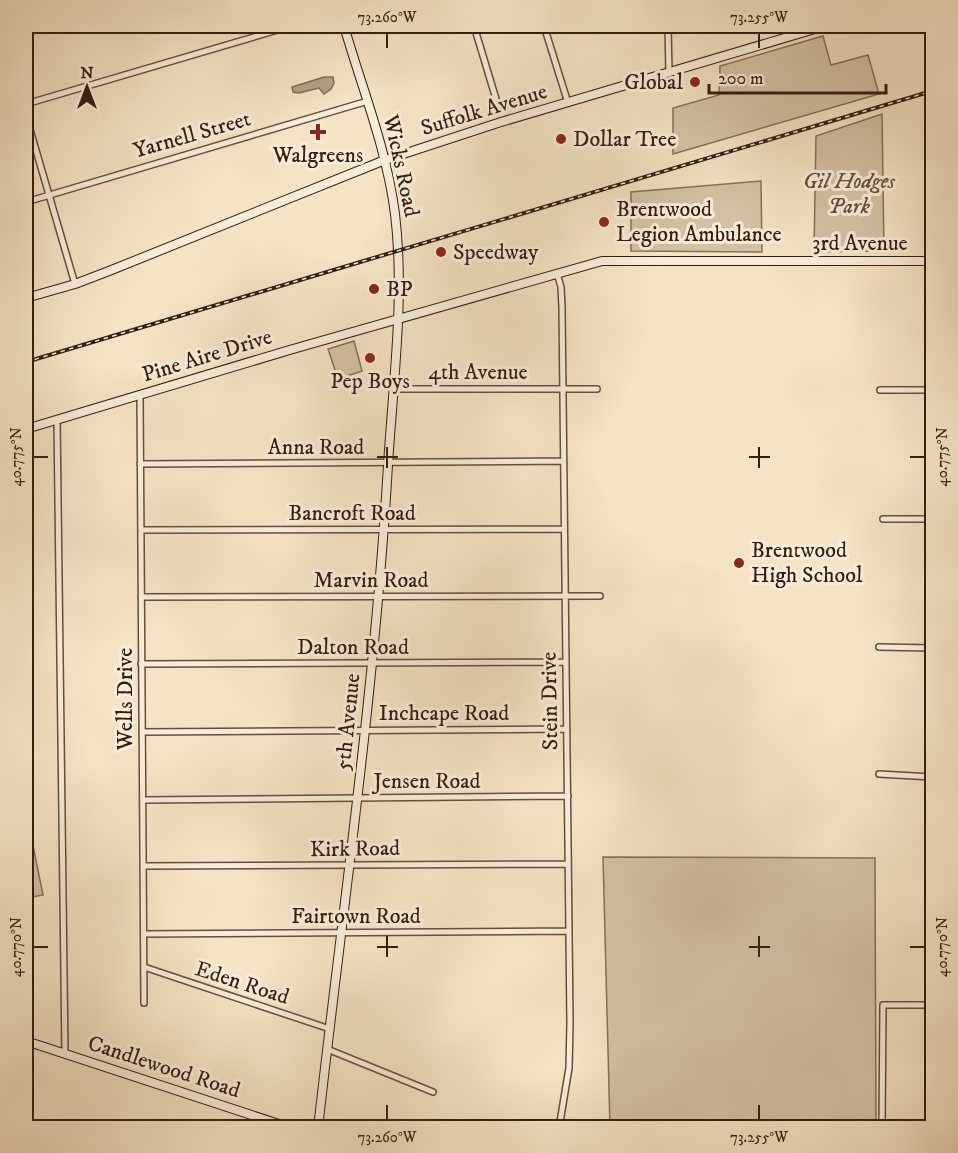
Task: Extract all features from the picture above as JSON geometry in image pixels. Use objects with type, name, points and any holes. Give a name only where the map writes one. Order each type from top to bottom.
[{"type":"street","points":[[26,104],[291,26]]},
{"type":"street","name":"Wicks Road","points":[[344,26],[384,160],[396,218],[400,318]]},
{"type":"street","points":[[474,26],[496,99]]},
{"type":"street","points":[[544,26],[568,103]]},
{"type":"street","points":[[668,26],[669,73]]},
{"type":"street","name":"Suffolk Avenue","points":[[26,298],[75,284],[384,160],[825,26]]},
{"type":"street","name":"Yarnell Street","points":[[26,202],[368,101]]},
{"type":"street","points":[[26,116],[75,284]]},
{"type":"street","name":"3rd Avenue","points":[[400,318],[602,261],[933,261]]},
{"type":"street","name":"Stein Drive","points":[[557,273],[561,287],[562,307],[569,1068],[558,1128]]},
{"type":"street","name":"5th Avenue","points":[[318,1128],[373,663],[400,318]]},
{"type":"street","name":"Pine Aire Drive","points":[[26,429],[400,318]]},
{"type":"street","name":"4th Avenue","points":[[394,388],[597,389]]},
{"type":"street","points":[[880,390],[933,390]]},
{"type":"street","name":"Wells Drive","points":[[140,395],[144,1003]]},
{"type":"street","points":[[57,420],[65,1054]]},
{"type":"street","name":"Anna Road","points":[[140,464],[563,461]]},
{"type":"street","points":[[883,519],[933,519]]},
{"type":"street","name":"Bancroft Road","points":[[141,530],[564,529]]},
{"type":"street","name":"Marvin Road","points":[[141,597],[600,596]]},
{"type":"street","points":[[879,647],[933,648]]},
{"type":"street","name":"Dalton Road","points":[[141,664],[565,662]]},
{"type":"street","name":"Inchcape Road","points":[[142,732],[567,729]]},
{"type":"street","points":[[879,774],[933,777]]},
{"type":"street","name":"Jensen Road","points":[[143,800],[568,796]]},
{"type":"street","name":"Kirk Road","points":[[143,866],[568,864]]},
{"type":"street","name":"Fairtown Road","points":[[144,934],[568,931]]},
{"type":"street","name":"Eden Road","points":[[144,967],[330,1029]]},
{"type":"street","points":[[882,1128],[883,1005],[933,1005]]},
{"type":"street","points":[[26,1063],[29,1042]]},
{"type":"street","name":"Candlewood Road","points":[[29,1042],[291,1128]]},
{"type":"street","points":[[327,1049],[433,1092]]},
{"type":"green space","points":[[823,36],[831,65],[868,55],[879,94],[673,154],[673,108],[719,95],[720,66]]},
{"type":"green space","name":"Gil Hodges Park","points":[[882,114],[884,251],[814,252],[816,136]]},
{"type":"green space","points":[[761,181],[762,252],[631,251],[631,192]]},
{"type":"green space","points":[[354,341],[362,371],[338,379],[328,349]]},
{"type":"green space","points":[[26,811],[43,895],[26,898]]},
{"type":"green space","points":[[603,857],[875,858],[876,1127],[610,1127]]},
{"type":"shaded area","points":[[324,77],[333,77],[334,83],[331,89],[324,94],[319,88],[299,93],[293,92],[292,87]]},
{"type":"railway","points":[[26,362],[932,91]]},
{"type":"place","name":"Global","points":[[695,82]]},
{"type":"place","name":"Walgreens","points":[[318,132]]},
{"type":"place","name":"Dollar Tree","points":[[561,139]]},
{"type":"place","name":"Brentwood Legion Ambulance","points":[[604,222]]},
{"type":"place","name":"Speedway","points":[[441,252]]},
{"type":"place","name":"BP","points":[[374,289]]},
{"type":"place","name":"Pep Boys","points":[[370,358]]},
{"type":"place","name":"Brentwood High School","points":[[739,563]]}]
